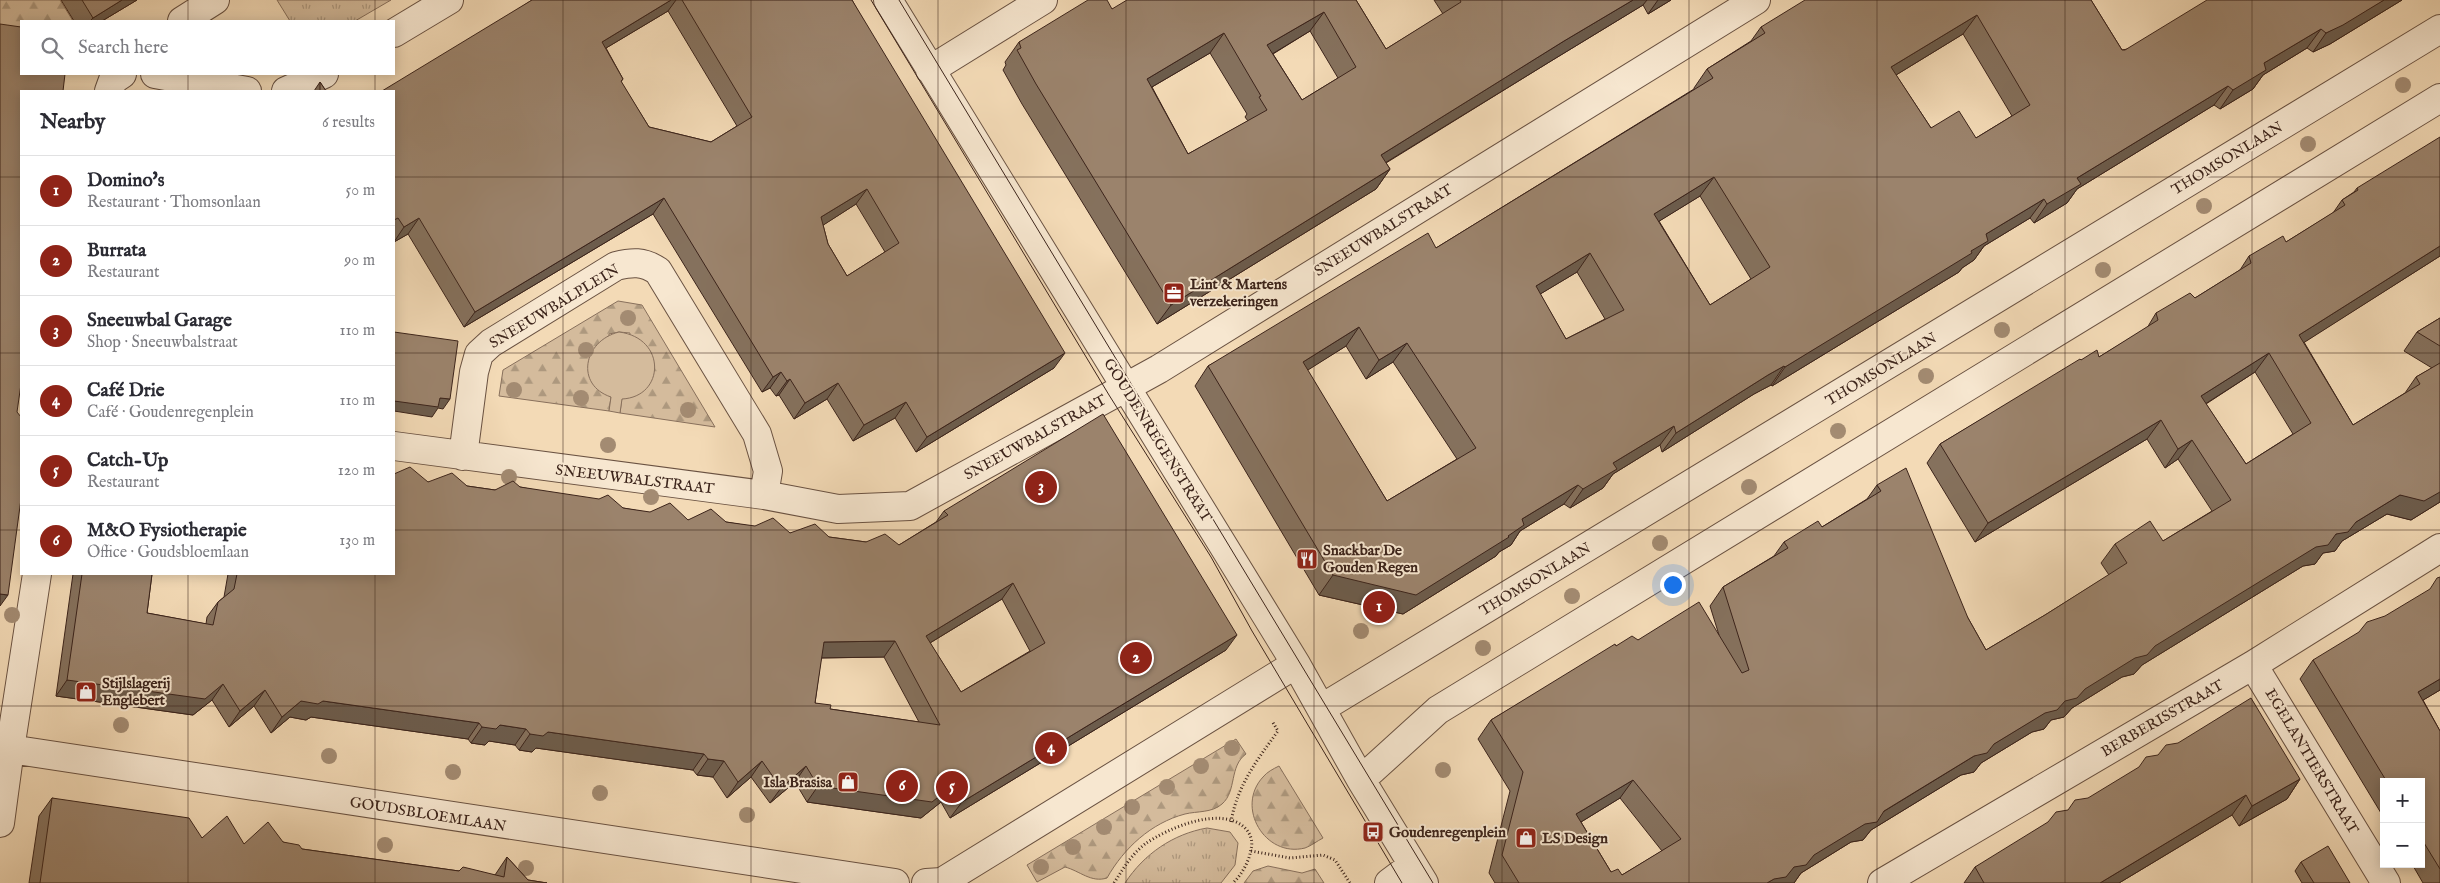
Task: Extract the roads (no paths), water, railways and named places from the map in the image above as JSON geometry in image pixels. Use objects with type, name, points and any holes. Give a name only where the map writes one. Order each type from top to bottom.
[{"type":"street","points":[[184,20],[215,0]]},
{"type":"street","points":[[395,32],[449,0]]},
{"type":"street","name":"GOUDENREGENSTRAAT","points":[[888,0],[1296,664],[1322,708],[1360,780],[1418,874]]},
{"type":"street","points":[[930,70],[1043,0]]},
{"type":"street","name":"SNEEUWBALSTRAAT","points":[[395,446],[764,496],[838,509],[910,506],[1167,364],[1756,0]]},
{"type":"street","name":"THOMSONLAAN","points":[[1322,708],[2440,29]]},
{"type":"street","points":[[108,90],[112,80],[120,75]]},
{"type":"street","points":[[160,75],[242,90]]},
{"type":"street","points":[[288,90],[322,75]]},
{"type":"street","points":[[1360,780],[1438,710],[2440,98]]},
{"type":"street","name":"SNEEUWBALPLEIN","points":[[462,456],[474,372],[479,354],[491,343],[616,266],[632,262],[650,266],[658,271],[757,434],[768,470],[764,496]]},
{"type":"street","name":"BERBERISSTRAAT","points":[[1899,878],[2253,665],[2440,548]]},
{"type":"street","points":[[0,823],[2,793],[37,575]]},
{"type":"street","points":[[926,883],[942,882],[1296,664]]},
{"type":"street","name":"EGELANTIERSTRAAT","points":[[2253,665],[2386,883]]},
{"type":"street","name":"GOUDSBLOEMLAAN","points":[[10,750],[895,883]]},
{"type":"street","points":[[1389,883],[1418,874]]},
{"type":"tram line","points":[[871,0],[1109,395],[1211,557],[1252,631],[1402,883]]},
{"type":"tram line","points":[[899,0],[1433,883]]},
{"type":"place","name":"Lint & Martens verzekeringen","points":[[1174,293]]},
{"type":"place","name":"Sneeuwbal Garage","points":[[1041,487]]},
{"type":"place","name":"Snackbar De Gouden Regen","points":[[1307,559]]},
{"type":"place","name":"Domino's","points":[[1379,607]]},
{"type":"place","name":"Burrata","points":[[1136,658]]},
{"type":"place","name":"Stijlslagerij Englebert","points":[[86,692]]},
{"type":"place","name":"Café Drie","points":[[1051,748]]},
{"type":"place","name":"Isla Brasisa","points":[[848,782]]},
{"type":"place","name":"M&O Fysiotherapie","points":[[902,786]]},
{"type":"place","name":"Catch-Up","points":[[952,787]]},
{"type":"place","name":"Goudenregenplein","points":[[1373,832]]},
{"type":"place","name":"LS Design","points":[[1526,838]]}]
